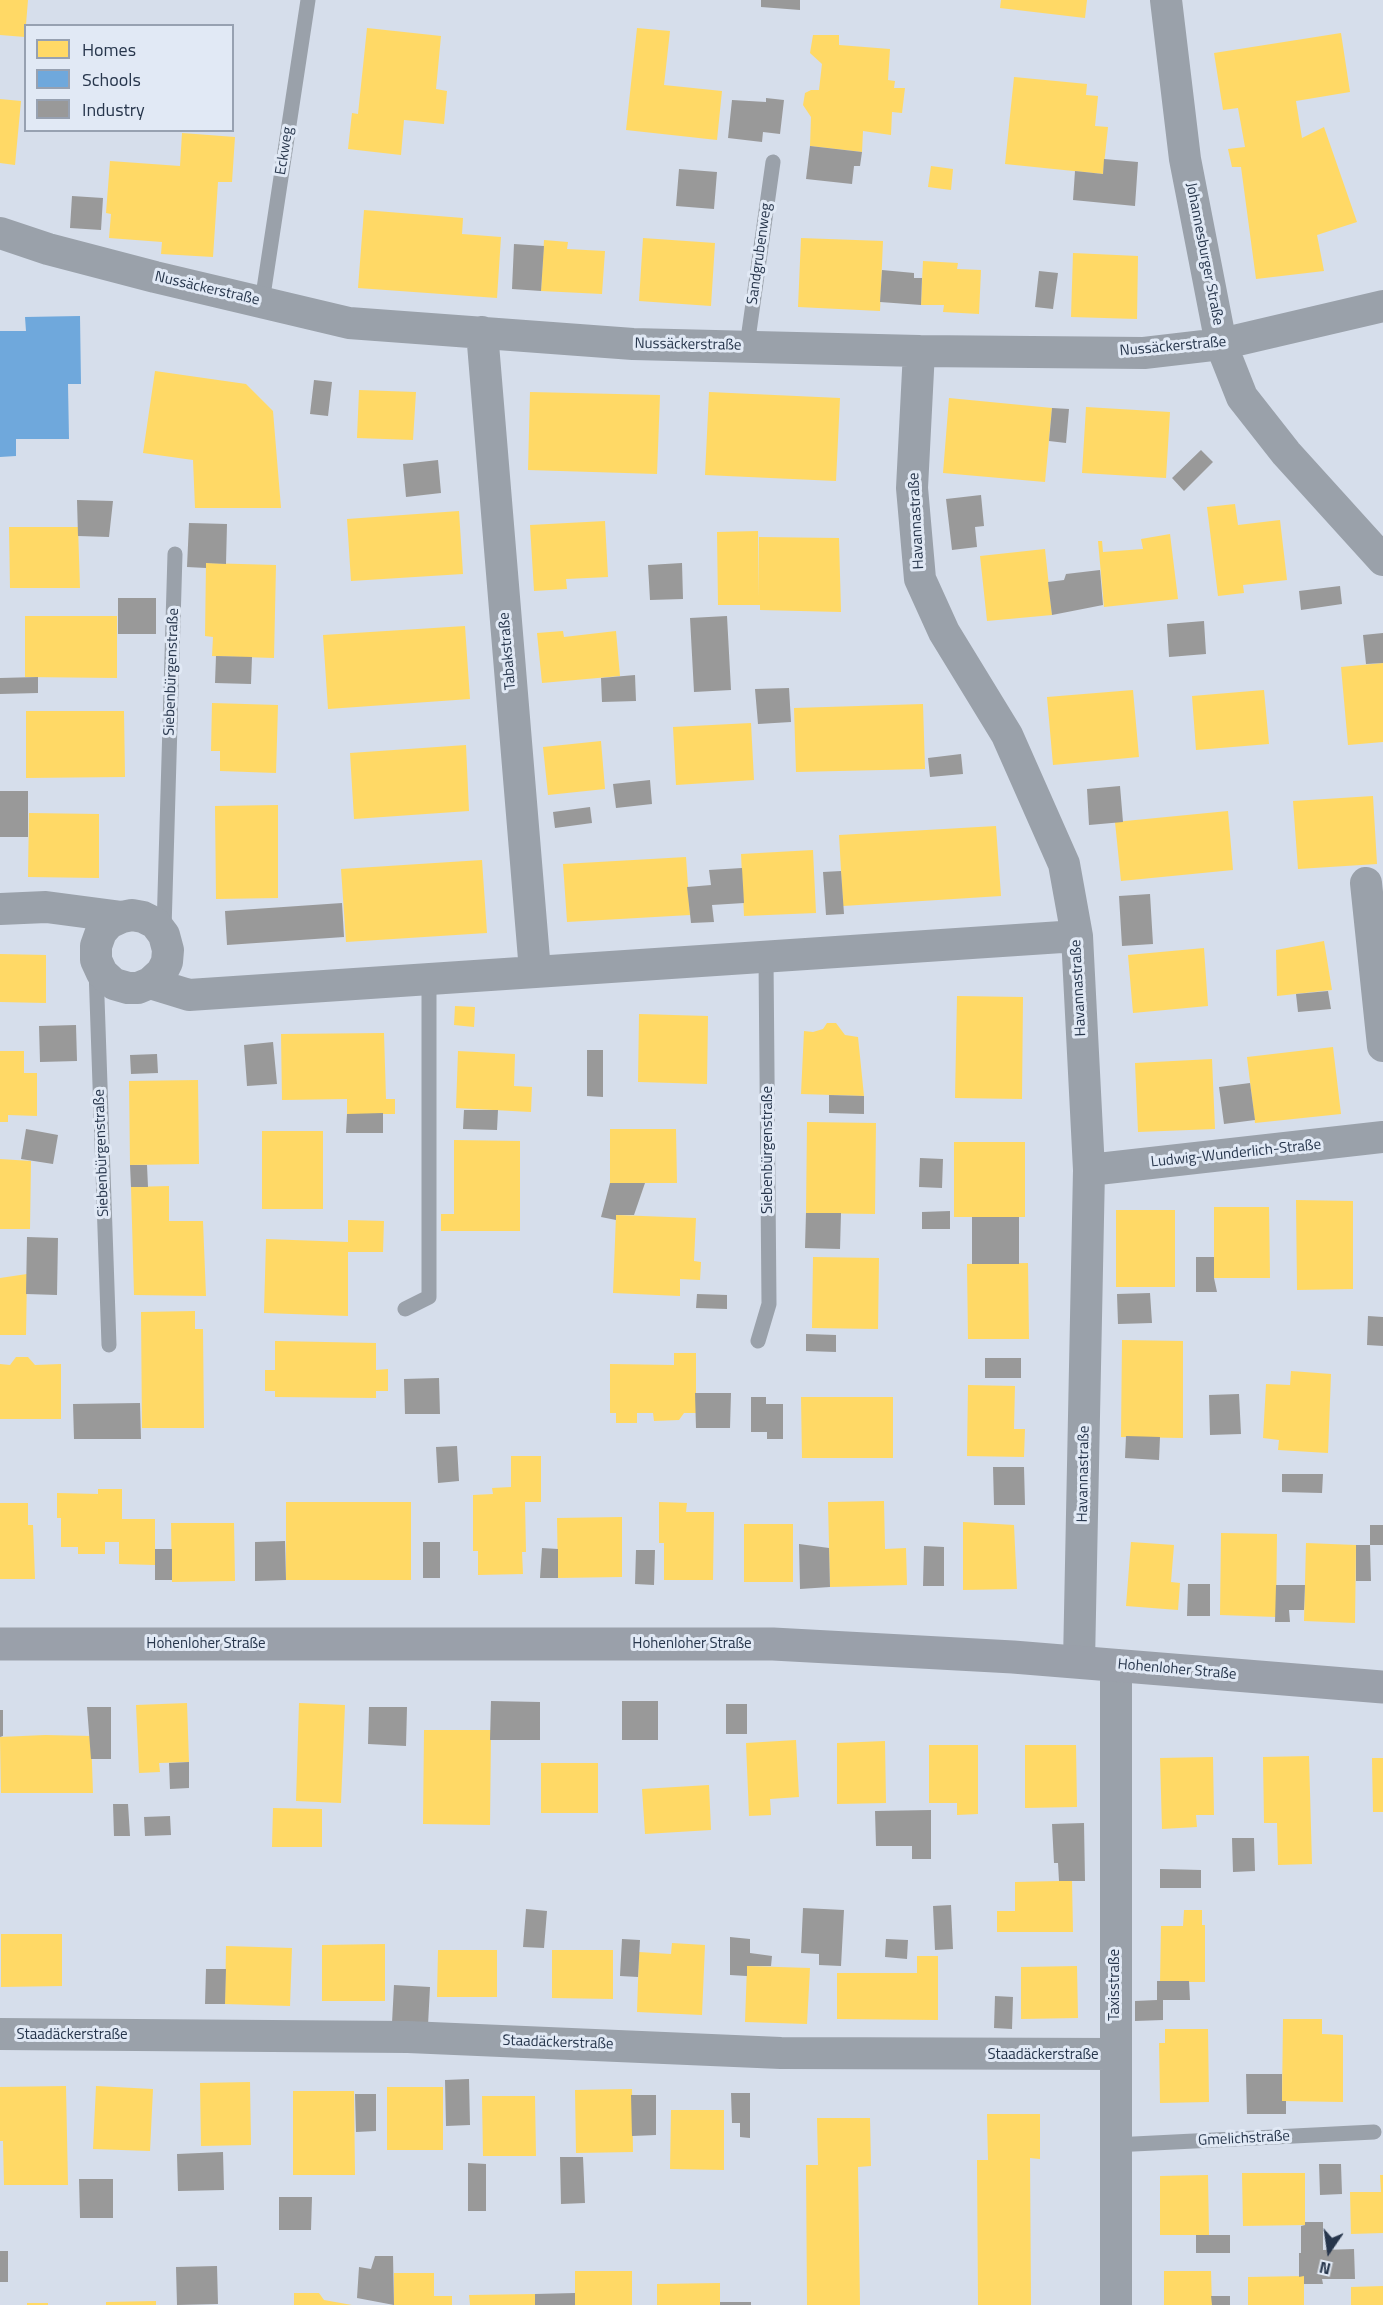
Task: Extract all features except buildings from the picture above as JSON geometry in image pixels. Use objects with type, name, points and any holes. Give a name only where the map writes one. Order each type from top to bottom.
[{"type":"street","name":"Johannesburger Straße","points":[[1166,0],[1185,159],[1221,344],[1242,398],[1286,453],[1383,560]]},
{"type":"street","name":"Nussäckerstraße","points":[[0,232],[48,249],[350,323],[633,344],[920,351],[1144,353],[1221,344],[1383,306]]},
{"type":"street","name":"Tabakstraße","points":[[482,332],[535,971]]},
{"type":"street","name":"Havannastraße","points":[[920,351],[912,488],[920,579],[944,632],[1007,735],[1064,864],[1077,936],[1089,1170],[1079,1662]]},
{"type":"street","points":[[1366,883],[1383,1046]]},
{"type":"street","points":[[0,909],[46,907],[122,916],[132,915],[155,923],[164,935]]},
{"type":"street","name":"Siebenbürgenstraße","points":[[96,960],[96,946],[101,932],[109,923],[122,916]]},
{"type":"street","name":"Siebenbürgenstraße","points":[[150,983],[162,972],[167,962],[168,950],[164,935]]},
{"type":"street","points":[[96,960],[102,973],[114,984],[138,988],[150,983],[189,995],[1077,936]]},
{"type":"street","name":"Ludwig-Wunderlich-Straße","points":[[1089,1170],[1383,1137]]},
{"type":"street","name":"Hohenloher Straße","points":[[0,1644],[773,1644],[1079,1662],[1383,1686]]},
{"type":"street","name":"Taxisstraße","points":[[1116,1665],[1114,2145],[1116,2305]]},
{"type":"street","name":"Staadäckerstraße","points":[[0,2034],[408,2037],[781,2053],[1115,2054]]},
{"type":"lane","name":"Eckweg","points":[[262,302],[308,0]]},
{"type":"lane","name":"Sandgrubenweg","points":[[747,346],[773,162]]},
{"type":"lane","name":"Siebenbürgenstraße","points":[[164,935],[175,554]]},
{"type":"lane","name":"Siebenbürgenstraße","points":[[758,1341],[769,1305],[766,958]]},
{"type":"lane","name":"Siebenbürgenstraße","points":[[96,960],[109,1346]]},
{"type":"lane","points":[[405,1309],[429,1298],[429,978]]},
{"type":"lane","name":"Gmelichstraße","points":[[1114,2145],[1374,2132]]}]
